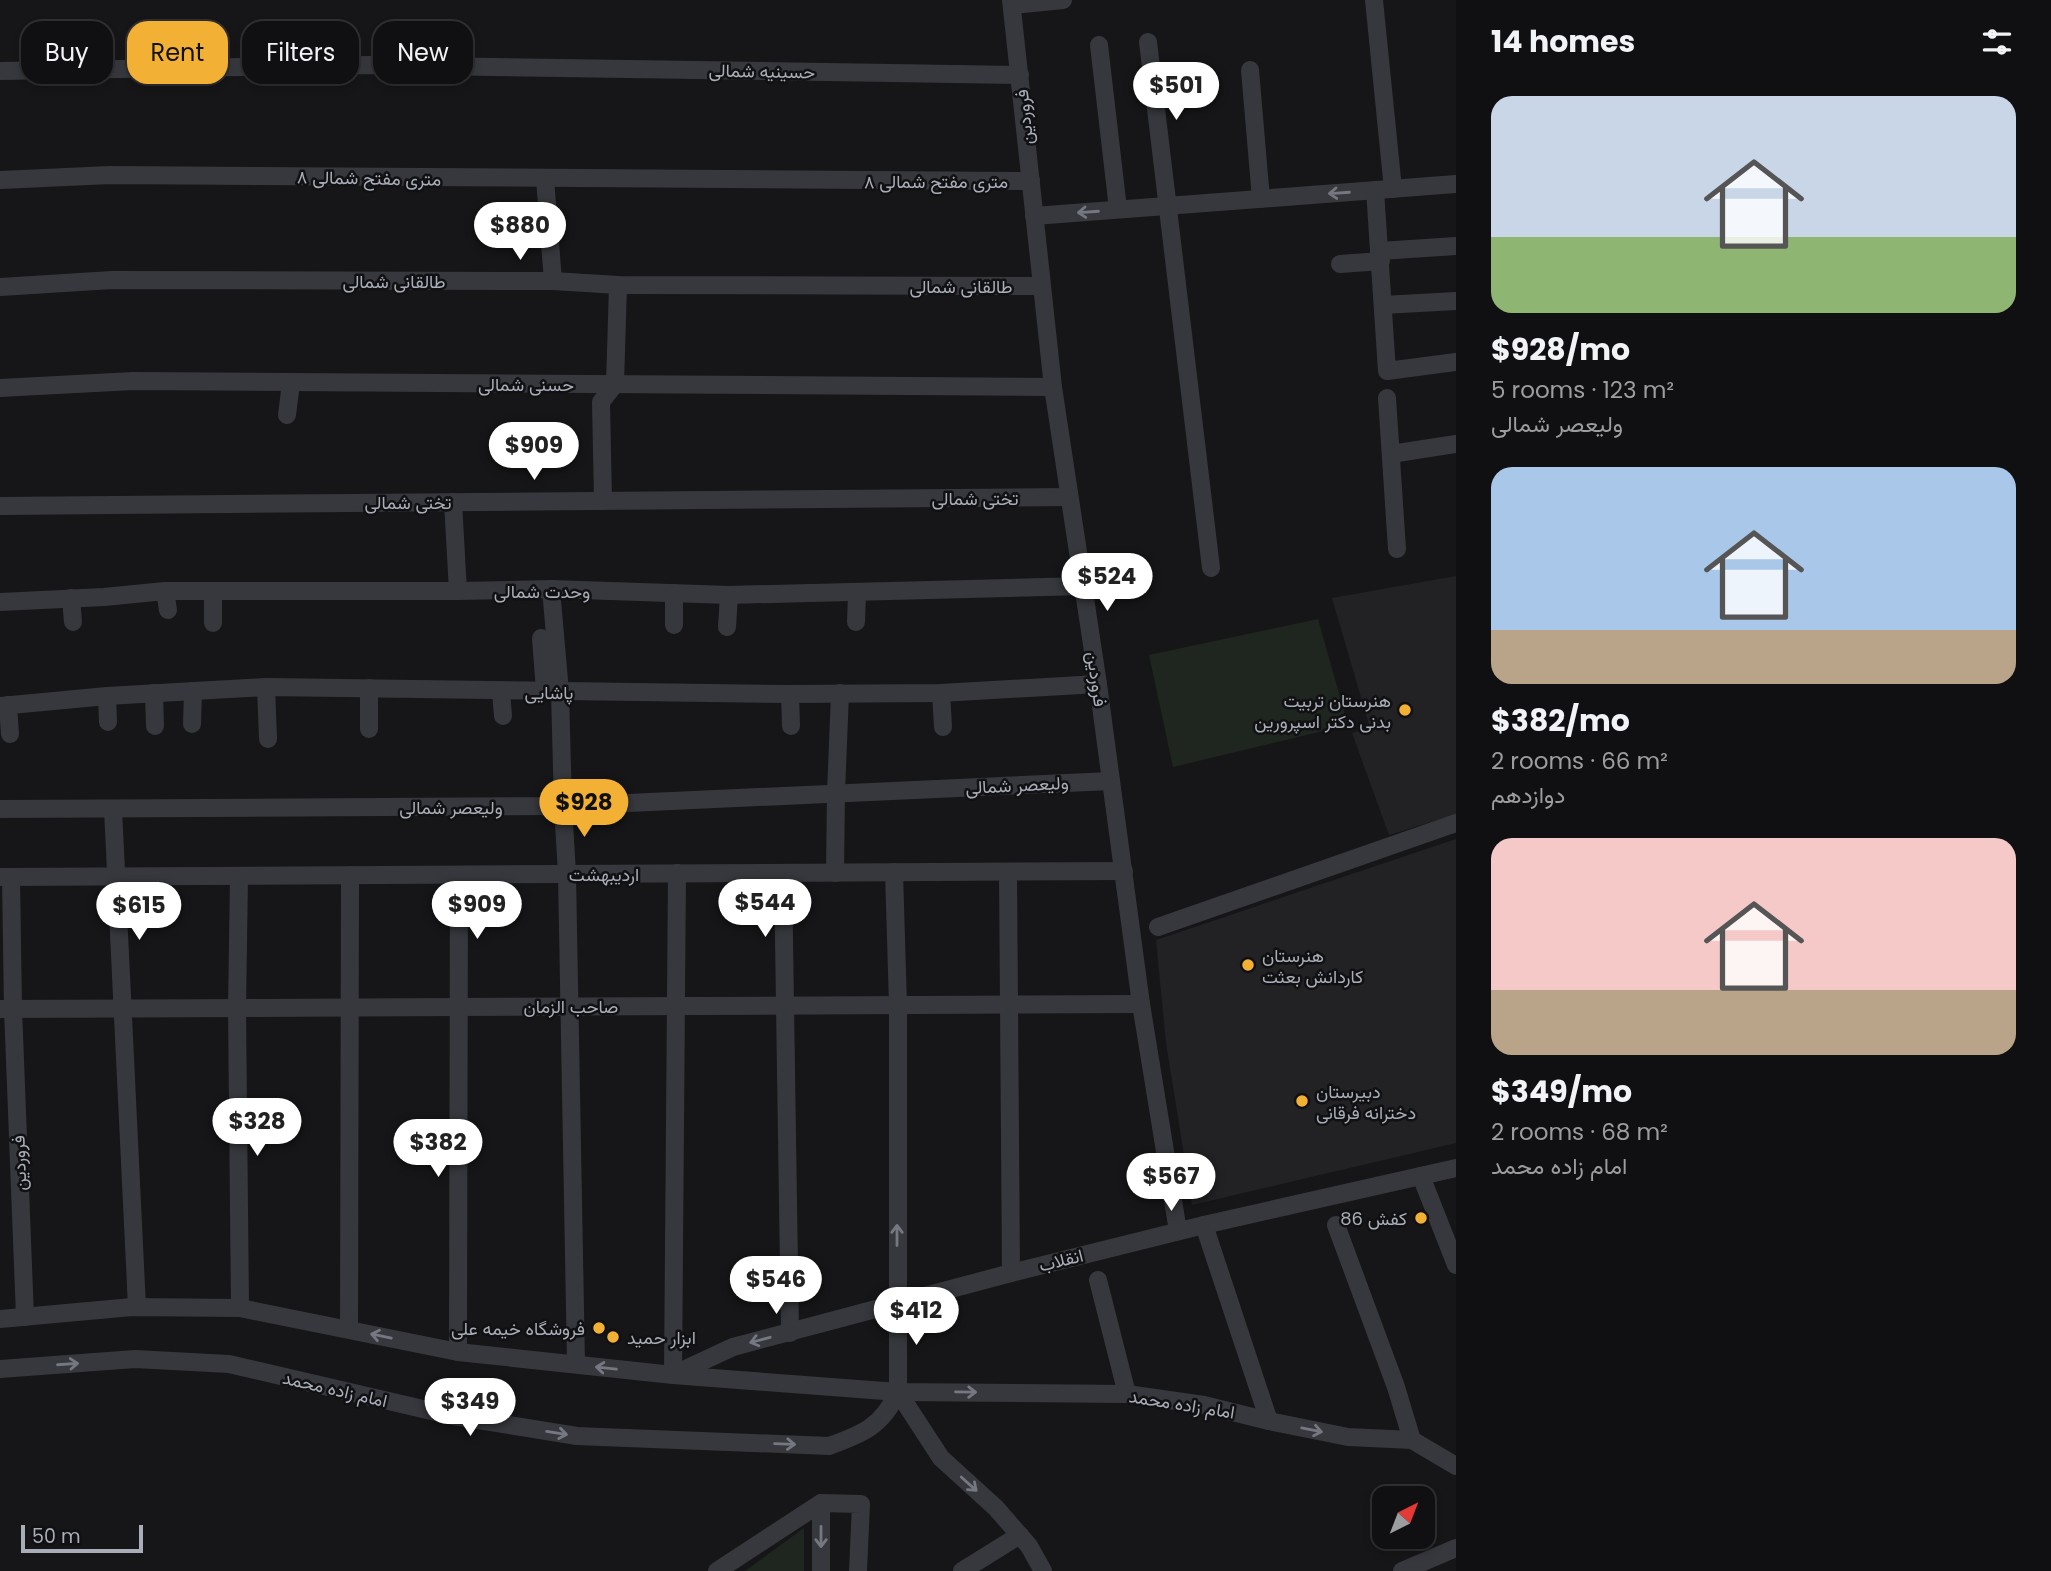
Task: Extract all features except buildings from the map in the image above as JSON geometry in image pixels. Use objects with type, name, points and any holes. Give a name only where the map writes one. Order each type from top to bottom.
[{"type":"street","points":[[1011,2],[1063,0]]},
{"type":"street","points":[[1374,0],[1384,189],[1380,256],[1387,371],[1456,362]]},
{"type":"street","name":"فروردین","points":[[1011,2],[1053,387],[1098,684],[1141,1004],[1178,1231]]},
{"type":"street","points":[[1148,42],[1210,568]]},
{"type":"street","points":[[1099,46],[1118,209]]},
{"type":"street","name":"حسینیه شمالی","points":[[0,71],[369,65],[1020,75]]},
{"type":"street","points":[[1250,70],[1261,199]]},
{"type":"street","name":"۸ متری مفتح شمالی","points":[[0,180],[110,175],[1031,181]]},
{"type":"street","points":[[545,179],[553,281]]},
{"type":"street","points":[[1034,216],[1456,184]]},
{"type":"street","points":[[1340,264],[1456,246]]},
{"type":"street","name":"طالقانی شمالی","points":[[0,287],[112,280],[1041,286]]},
{"type":"street","points":[[603,501],[601,402],[615,384],[618,285]]},
{"type":"street","points":[[1383,305],[1456,301]]},
{"type":"street","name":"حسنی شمالی","points":[[0,388],[133,381],[1053,387]]},
{"type":"street","points":[[287,415],[291,383]]},
{"type":"street","points":[[1387,398],[1397,549]]},
{"type":"street","points":[[1391,454],[1456,444]]},
{"type":"street","name":"تختی شمالی","points":[[0,506],[1068,497]]},
{"type":"street","points":[[453,502],[458,592]]},
{"type":"street","name":"وحدت شمالی","points":[[0,602],[71,598],[105,606],[138,602],[165,591],[458,592],[551,589],[729,596],[1084,586]]},
{"type":"street","points":[[551,589],[552,691],[567,874],[576,1364]]},
{"type":"street","points":[[165,591],[168,610]]},
{"type":"street","points":[[213,591],[214,623]]},
{"type":"street","points":[[674,593],[674,625]]},
{"type":"street","points":[[856,622],[857,593]]},
{"type":"street","points":[[727,627],[729,596]]},
{"type":"street","points":[[71,598],[73,622]]},
{"type":"street","points":[[541,638],[552,691]]},
{"type":"street","name":"پاشایی","points":[[4,705],[265,687],[790,694],[941,693],[1098,684]]},
{"type":"street","points":[[265,687],[268,739]]},
{"type":"street","points":[[369,688],[369,729]]},
{"type":"street","points":[[192,724],[193,691]]},
{"type":"street","points":[[501,692],[503,716]]},
{"type":"street","points":[[154,693],[155,726]]},
{"type":"street","points":[[835,873],[840,693]]},
{"type":"street","points":[[941,693],[943,727]]},
{"type":"street","points":[[790,694],[791,726]]},
{"type":"street","points":[[107,696],[108,722]]},
{"type":"street","points":[[4,705],[10,734]]},
{"type":"street","name":"ولیعصر شمالی","points":[[0,809],[563,806],[1111,781]]},
{"type":"street","points":[[113,808],[137,1307]]},
{"type":"street","points":[[1158,927],[1456,823]]},
{"type":"street","name":"اردیبهشت","points":[[5,877],[1124,871]]},
{"type":"street","points":[[894,872],[898,1005],[898,1392],[941,1458],[996,1508],[1029,1546],[1044,1571]]},
{"type":"street","points":[[1008,872],[1011,1273]]},
{"type":"street","points":[[673,1375],[677,873]]},
{"type":"street","points":[[783,873],[790,1333]]},
{"type":"street","points":[[349,1329],[350,875]]},
{"type":"street","points":[[458,1352],[459,875]]},
{"type":"street","points":[[239,876],[237,1008],[240,1308]]},
{"type":"street","name":"فروردین","points":[[5,877],[6,1009],[25,1317]]},
{"type":"street","name":"صاحب الزمان","points":[[6,1009],[1141,1004]]},
{"type":"street","name":"انقلاب","points":[[673,1375],[733,1347],[896,1303],[1178,1231],[1456,1168]]},
{"type":"street","points":[[1421,1176],[1456,1265]]},
{"type":"street","points":[[1204,1225],[1269,1421]]},
{"type":"street","points":[[1336,1225],[1412,1440]]},
{"type":"street","points":[[1098,1280],[1127,1394]]},
{"type":"street","name":"امام زاده محمد","points":[[0,1320],[137,1307],[240,1308],[458,1352],[673,1375],[898,1392],[1127,1394],[1204,1405],[1348,1437],[1412,1440],[1456,1466]]},
{"type":"street","name":"امام زاده محمد","points":[[0,1369],[135,1359],[229,1364],[453,1416],[577,1436],[829,1446],[859,1436],[879,1422],[898,1392]]},
{"type":"street","points":[[717,1571],[821,1503],[860,1504],[859,1571]]},
{"type":"street","points":[[821,1503],[821,1571]]},
{"type":"street","points":[[962,1571],[1020,1535]]},
{"type":"street","points":[[1402,1571],[1456,1548]]},
{"type":"shaded area","points":[[1456,576],[1456,814],[1389,835],[1352,733],[1370,728],[1332,598]]},
{"type":"shaded area","points":[[1318,619],[1348,725],[1173,767],[1149,655]]},
{"type":"shaded area","points":[[1456,839],[1456,1143],[1192,1205],[1166,1043],[1156,940]]},
{"type":"shaded area","points":[[804,1528],[804,1571],[745,1571]]},
{"type":"place","name":"هنرستان تربیت بدنی دکتر اسپرورین","points":[[1405,710]]},
{"type":"place","name":"هنرستان کاردانش بعثت","points":[[1248,965]]},
{"type":"place","name":"دبیرستان دخترانه فرقانی","points":[[1302,1101]]},
{"type":"place","name":"کفش 86","points":[[1421,1218]]},
{"type":"place","name":"فروشگاه خیمه علی","points":[[599,1328]]},
{"type":"place","name":"ابزار حمید","points":[[613,1337]]}]
